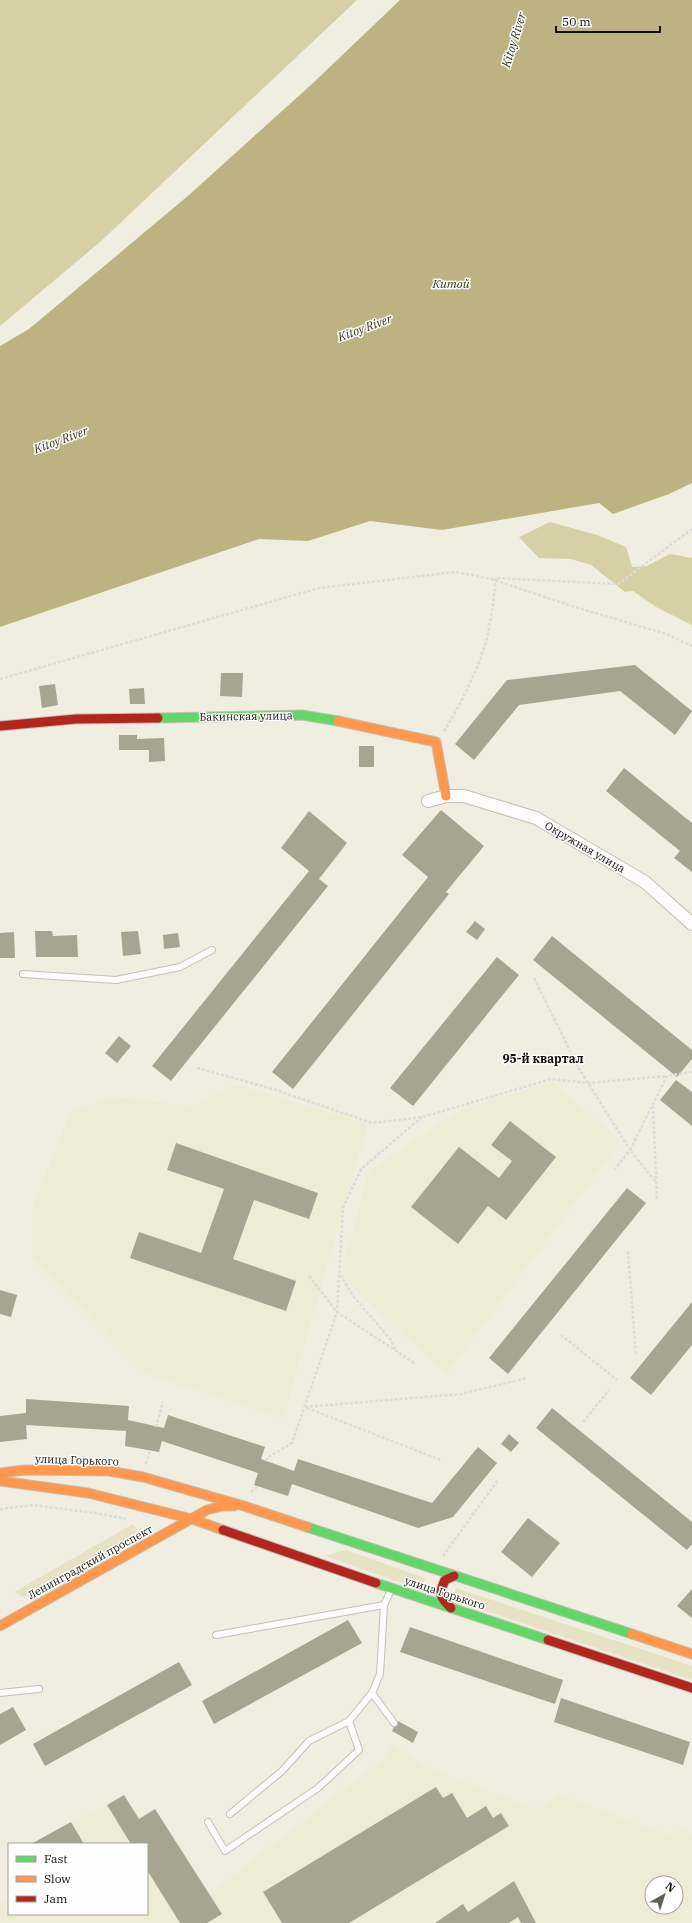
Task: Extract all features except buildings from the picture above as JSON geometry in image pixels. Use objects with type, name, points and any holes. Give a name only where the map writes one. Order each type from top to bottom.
[{"type":"main road","name":"Бакинская улица","points":[[0,726],[76,719],[302,715],[379,729],[436,742]]},
{"type":"main road","points":[[436,742],[446,796]]},
{"type":"main road","name":"улица Горького","points":[[0,1473],[26,1470],[110,1471],[143,1477],[244,1506],[692,1654]]},
{"type":"main road","name":"улица Горького","points":[[0,1481],[88,1493],[136,1504],[192,1520],[692,1688]]},
{"type":"main road","name":"улица Горького","points":[[192,1520],[207,1510],[222,1506],[244,1506]]},
{"type":"main road","name":"Ленинградский проспект","points":[[0,1626],[192,1520]]},
{"type":"main road","points":[[451,1608],[442,1599],[440,1591],[445,1580],[454,1576]]},
{"type":"street","name":"Окружная улица","points":[[446,796],[464,796],[536,818],[645,882],[692,924]]},
{"type":"street","points":[[428,801],[446,796]]},
{"type":"lane","points":[[23,974],[116,980],[180,967],[212,950]]},
{"type":"lane","points":[[230,1814],[282,1771],[309,1741],[349,1721],[372,1692],[380,1674],[384,1605],[391,1588]]},
{"type":"lane","points":[[216,1635],[384,1605]]},
{"type":"lane","points":[[0,1693],[39,1689]]},
{"type":"lane","points":[[372,1692],[394,1722]]},
{"type":"lane","points":[[208,1822],[225,1851],[318,1788],[359,1750],[349,1721]]},
{"type":"path","points":[[0,679],[319,588],[456,572],[496,579],[618,584],[692,529]]},
{"type":"path","points":[[496,579],[575,607],[666,634],[692,646]]},
{"type":"path","points":[[436,742],[452,719],[474,673],[488,634],[496,579]]},
{"type":"path","points":[[534,978],[578,1067],[630,1150],[655,1181]]},
{"type":"path","points":[[197,1068],[273,1089],[372,1124],[423,1116],[551,1079],[589,1083],[667,1076],[692,1072]]},
{"type":"path","points":[[615,1169],[630,1150],[667,1076]]},
{"type":"path","points":[[653,1105],[657,1202]]},
{"type":"path","points":[[266,1461],[267,1458],[292,1443],[337,1312],[343,1208],[361,1169],[423,1116]]},
{"type":"path","points":[[628,1251],[636,1356]]},
{"type":"path","points":[[339,1275],[354,1297],[391,1340],[395,1350]]},
{"type":"path","points":[[308,1276],[337,1312],[416,1364]]},
{"type":"path","points":[[561,1335],[617,1380]]},
{"type":"path","points":[[305,1407],[461,1394],[527,1378]]},
{"type":"path","points":[[583,1422],[609,1390]]},
{"type":"path","points":[[156,1427],[163,1402]]},
{"type":"path","points":[[305,1407],[441,1460]]},
{"type":"path","points":[[145,1470],[150,1451]]},
{"type":"path","points":[[441,1562],[443,1556],[498,1480]]},
{"type":"path","points":[[0,1509],[32,1505],[101,1514],[132,1520]]},
{"type":"shaded area","points":[[0,0],[357,0],[100,242],[0,326]]},
{"type":"shaded area","points":[[550,522],[597,535],[626,547],[632,567],[647,566],[670,554],[692,558],[692,625],[656,607],[633,591],[625,592],[591,565],[571,559],[539,558],[519,537]]},
{"type":"shaded area","points":[[552,1082],[621,1141],[446,1374],[340,1276],[369,1171],[462,1109]]},
{"type":"shaded area","points":[[235,1084],[368,1124],[283,1419],[146,1374],[32,1259],[32,1209],[70,1112],[115,1097],[193,1106]]},
{"type":"shaded area","points":[[133,1524],[141,1535],[38,1593],[22,1597],[14,1592]]},
{"type":"shaded area","points":[[346,1550],[425,1578],[421,1590],[325,1556]]},
{"type":"shaded area","points":[[456,1588],[692,1666],[692,1680],[453,1600]]},
{"type":"shaded area","points":[[391,1743],[424,1766],[538,1810],[558,1794],[671,1836],[682,1828],[692,1836],[692,1923],[207,1923],[222,1914],[209,1894],[384,1758]]},
{"type":"shaded area","points":[[107,1805],[130,1843],[83,1843],[71,1822]]},
{"type":"shaded area","points":[[148,1872],[180,1923],[0,1923],[0,1903],[8,1899],[8,1915],[148,1915]]},
{"type":"water","name":"Китой","points":[[400,0],[692,0],[692,483],[669,494],[613,514],[599,503],[442,530],[370,521],[308,541],[259,539],[0,627],[0,346],[29,329],[189,195],[312,84]]},
{"type":"traffic: fast","points":[[158,718],[302,715],[338,721]]},
{"type":"traffic: fast","points":[[307,1527],[632,1634]]},
{"type":"traffic: fast","points":[[376,1583],[548,1640]]},
{"type":"traffic: slow","points":[[338,721],[436,742],[446,796]]},
{"type":"traffic: slow","points":[[0,1473],[25,1470],[109,1471],[143,1477],[244,1506],[307,1527]]},
{"type":"traffic: slow","points":[[0,1481],[88,1493],[192,1519],[223,1530]]},
{"type":"traffic: slow","points":[[0,1626],[207,1510],[222,1506],[234,1506]]},
{"type":"traffic: slow","points":[[632,1634],[692,1654]]},
{"type":"traffic: jam","points":[[0,726],[76,719],[158,718]]},
{"type":"traffic: jam","points":[[223,1530],[376,1583]]},
{"type":"traffic: jam","points":[[451,1608],[442,1598],[441,1589],[445,1580],[454,1576]]},
{"type":"traffic: jam","points":[[548,1640],[692,1688]]},
{"type":"district","name":"95-й квартал","points":[[543,1059]]},
{"type":"water label","name":"Kitoy River","points":[[514,40]]},
{"type":"water label","name":"Kitoy River","points":[[365,328]]},
{"type":"water label","name":"Kitoy River","points":[[61,440]]}]
